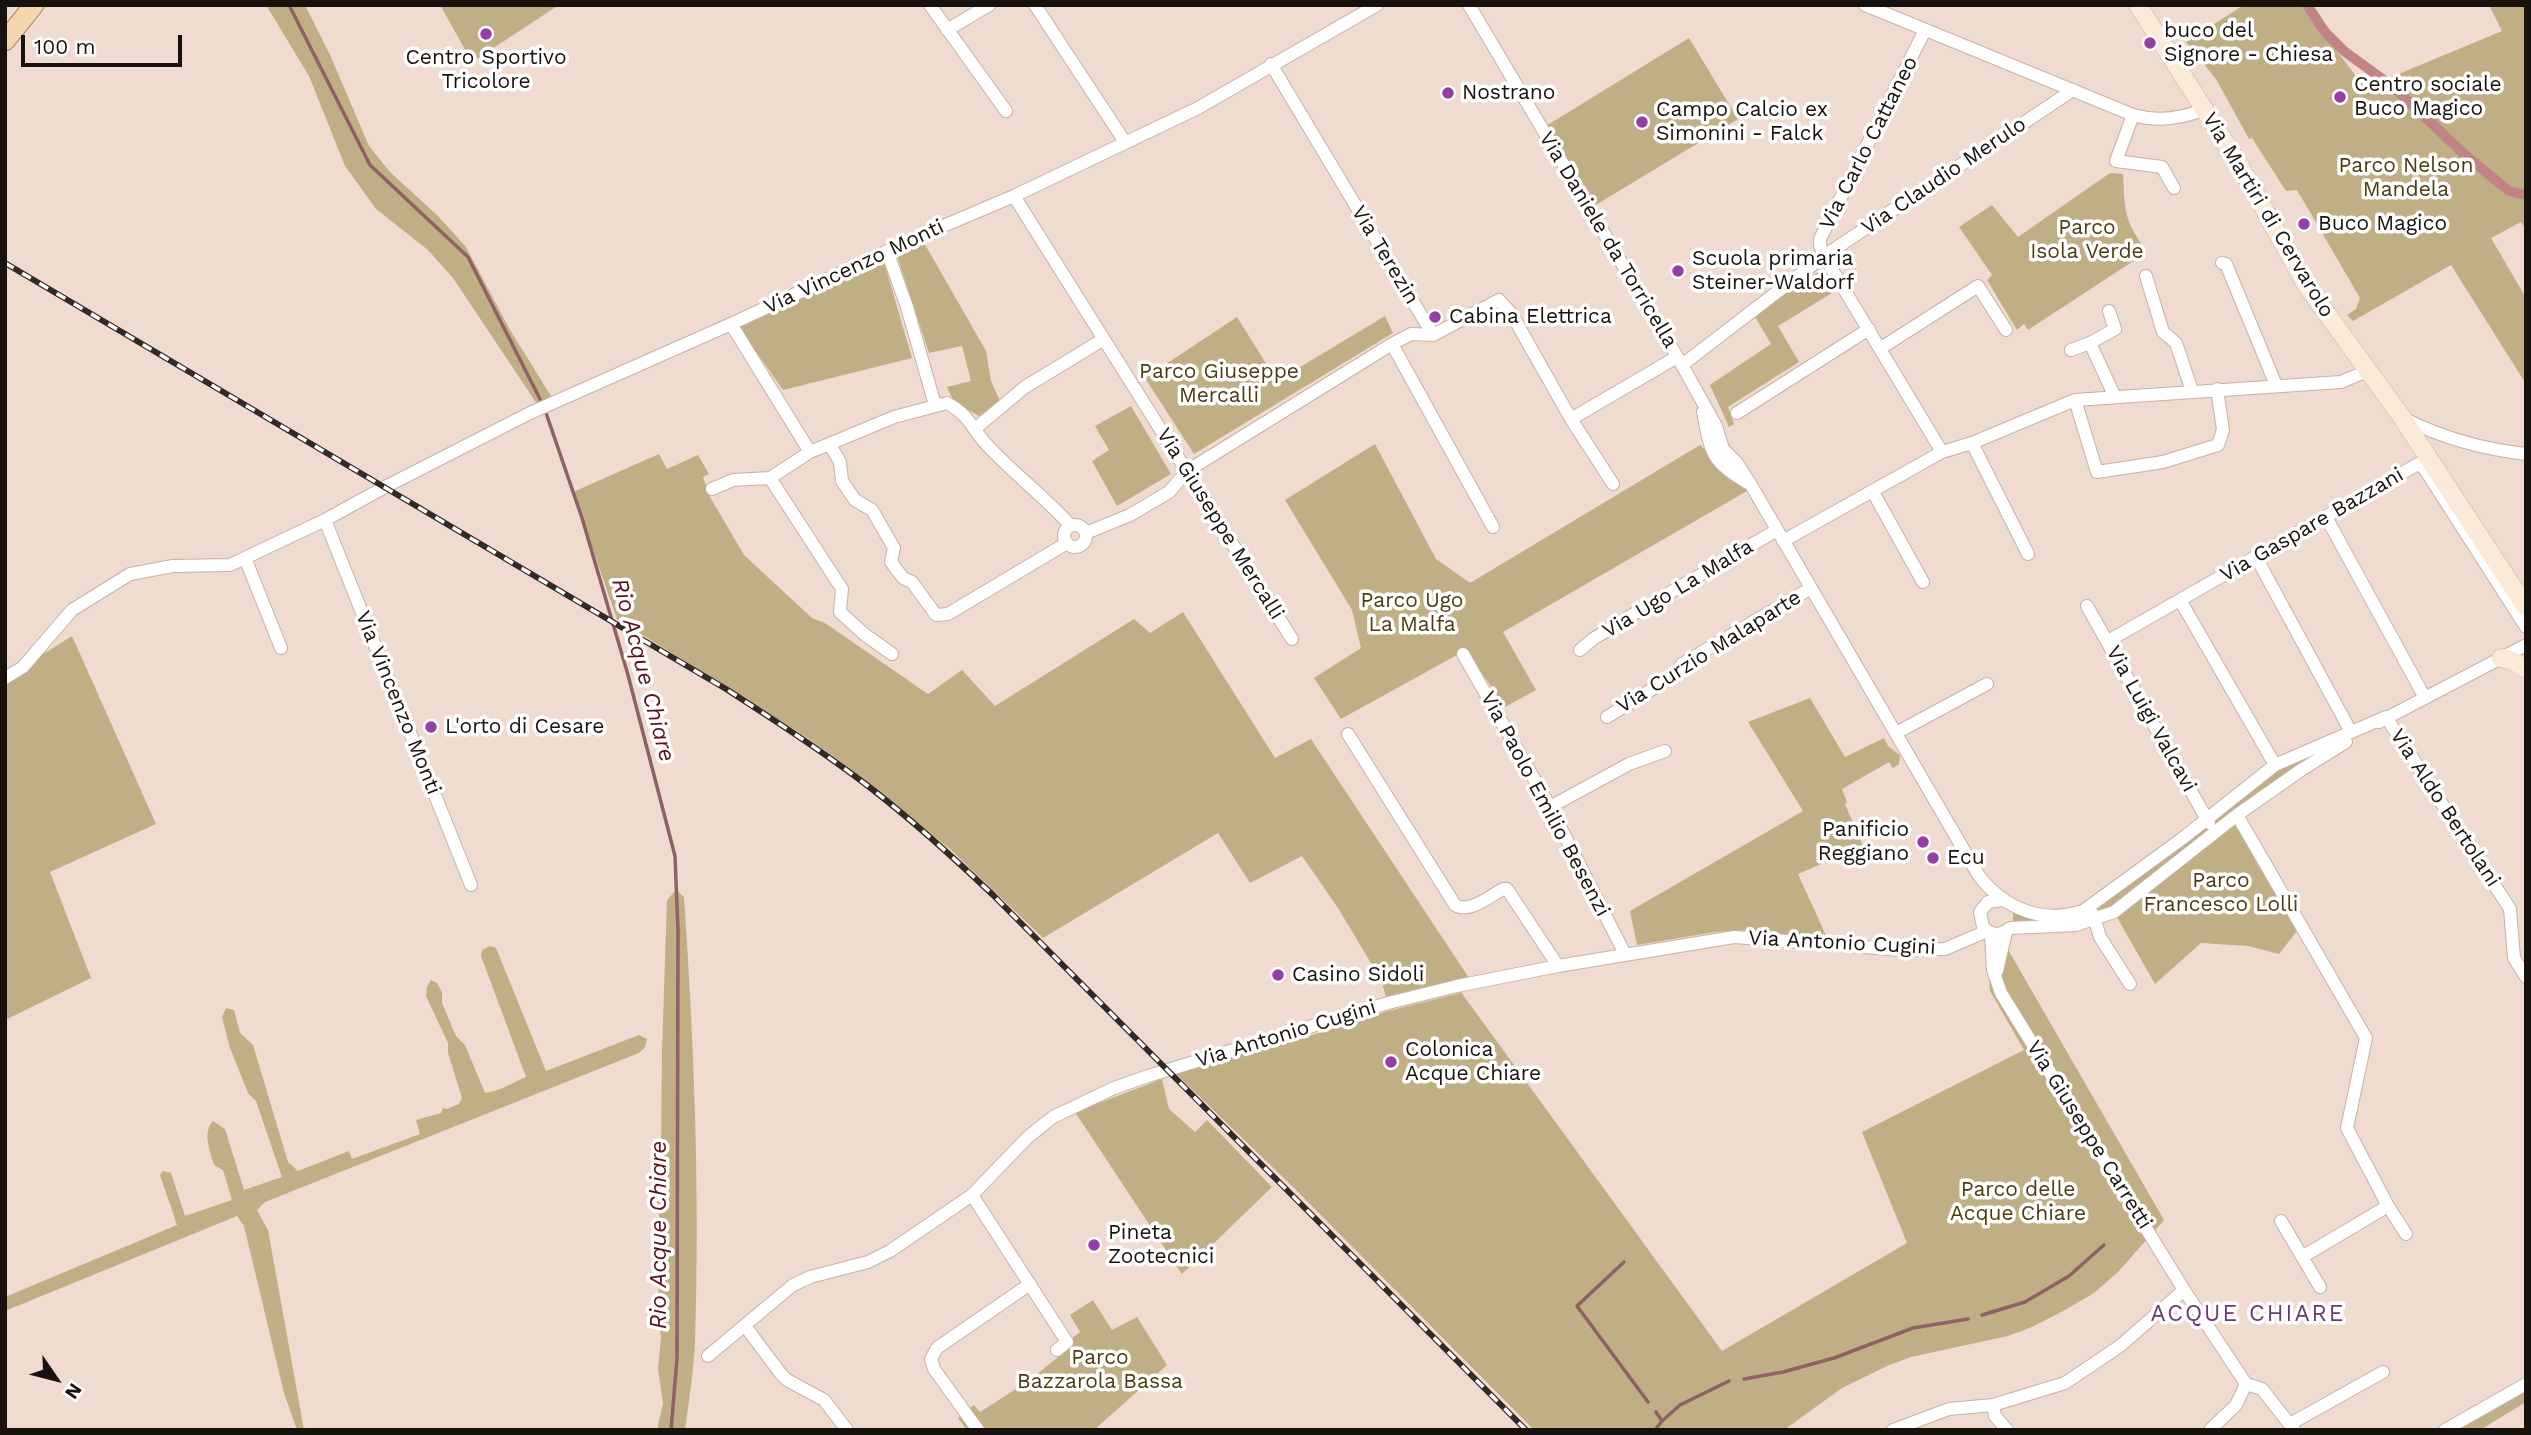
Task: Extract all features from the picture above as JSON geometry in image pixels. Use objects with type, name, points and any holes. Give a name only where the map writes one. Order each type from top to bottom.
[{"type":"main road","points":[[5,41],[34,5]]},
{"type":"main road","name":"Via Martiri di Cervarolo","points":[[2138,5],[2242,169],[2306,285],[2400,416]]},
{"type":"main road","points":[[2400,416],[2526,607]]},
{"type":"main road","points":[[2501,658],[2526,669]]},
{"type":"street","points":[[930,5],[1006,111]]},
{"type":"street","points":[[947,30],[989,5]]},
{"type":"street","points":[[1035,5],[1125,142]]},
{"type":"street","name":"Via Vincenzo Monti","points":[[5,678],[23,667],[72,610],[130,574],[173,566],[230,565],[325,520],[386,486],[530,414],[1014,196],[1198,108],[1377,5]]},
{"type":"street","name":"Via Daniele da Torricella","points":[[1469,5],[1679,361],[1702,404],[1709,446],[1716,459],[1734,475],[1751,485],[1979,876],[1991,891],[2008,904]]},
{"type":"street","points":[[1865,5],[2133,115],[2158,120],[2185,117],[2205,109]]},
{"type":"street","name":"Via Carlo Cattaneo","points":[[1824,256],[1820,239],[1925,30]]},
{"type":"street","name":"Via Terezin","points":[[1271,64],[1433,335]]},
{"type":"street","name":"Via Claudio Merulo","points":[[1679,361],[1824,256],[2073,90]]},
{"type":"street","points":[[2133,115],[2116,161],[2162,167],[2174,188]]},
{"type":"street","name":"Via Giuseppe Mercalli","points":[[1014,196],[1292,639]]},
{"type":"street","points":[[887,251],[907,307],[935,405]]},
{"type":"street","points":[[1824,256],[1942,452]]},
{"type":"street","points":[[2222,263],[2226,264],[2276,385]]},
{"type":"street","points":[[2146,276],[2163,332],[2176,343],[2192,391]]},
{"type":"street","points":[[1881,348],[1978,286],[2006,330]]},
{"type":"street","points":[[1086,533],[1130,515],[1169,492],[1187,471],[1392,344],[1411,334],[1433,335],[1499,300],[1511,313],[1571,419],[1613,484]]},
{"type":"street","points":[[2071,351],[2115,329],[2109,311]]},
{"type":"street","points":[[731,324],[810,452]]},
{"type":"street","points":[[1737,413],[1869,329]]},
{"type":"street","points":[[976,428],[1025,387],[1104,339]]},
{"type":"street","points":[[2090,343],[2113,395]]},
{"type":"street","points":[[1392,344],[1493,527]]},
{"type":"street","points":[[1571,419],[1679,361]]},
{"type":"street","name":"Via Ugo La Malfa","points":[[1580,650],[1622,621],[1780,535],[1873,492],[1942,452],[1972,443],[2075,400],[2113,395],[2342,382],[2367,371]]},
{"type":"street","points":[[2075,400],[2097,471],[2163,462],[2218,445],[2223,430],[2217,389]]},
{"type":"street","points":[[712,489],[733,480],[770,478],[810,452],[894,417],[947,403],[960,410],[976,428],[985,444],[1071,526],[1082,526],[1086,533],[1083,544],[1079,546],[1067,543],[948,614],[936,615],[912,582],[903,578],[891,562],[894,548],[872,510],[855,500],[842,481],[840,462],[830,445]]},
{"type":"street","name":"Via Martiri di Cervarolo","points":[[2400,416],[2426,430],[2460,442],[2526,454]]},
{"type":"street","points":[[1972,443],[2028,554]]},
{"type":"street","name":"Via Gaspare Bazzani","points":[[2108,641],[2418,464],[2424,468],[2526,627]]},
{"type":"street","points":[[770,478],[842,589],[840,612],[892,654]]},
{"type":"street","points":[[1873,492],[1923,582]]},
{"type":"street","points":[[2326,517],[2424,696]]},
{"type":"street","name":"Via Vincenzo Monti","points":[[325,520],[471,885]]},
{"type":"street","points":[[1067,543],[1064,536],[1071,526]]},
{"type":"street","points":[[2256,557],[2351,732]]},
{"type":"street","points":[[245,558],[281,648]]},
{"type":"street","name":"Via Curzio Malaparte","points":[[1607,717],[1678,674],[1682,664],[1811,588]]},
{"type":"street","points":[[2180,600],[2275,765]]},
{"type":"street","name":"Via Luigi Valcavi","points":[[2087,606],[2214,832]]},
{"type":"street","name":"Via Antonio Cugini","points":[[708,1356],[793,1285],[810,1277],[869,1262],[890,1251],[972,1195],[1040,1126],[1066,1110],[1114,1088],[1388,1003],[1457,986],[1625,954],[1734,937],[1903,950],[1945,949],[1989,932],[2076,925],[2095,920],[2114,912],[2214,832],[2301,770],[2386,717],[2526,645]]},
{"type":"street","name":"Via Paolo Emilio Besenzi","points":[[1463,654],[1550,807],[1625,954]]},
{"type":"street","points":[[1896,733],[1987,684]]},
{"type":"street","name":"Via Antonio Cugini","points":[[1982,911],[1993,900],[2045,916],[2067,916],[2091,907],[2275,765],[2386,717]]},
{"type":"street","name":"Via Aldo Bertolani","points":[[2386,717],[2510,909],[2514,958],[2526,977]]},
{"type":"street","points":[[1348,734],[1455,905],[1467,908],[1507,889],[1558,966]]},
{"type":"street","points":[[1550,807],[1629,764],[1665,751]]},
{"type":"street","points":[[2237,815],[2366,1038],[2347,1128],[2388,1206],[2406,1234]]},
{"type":"street","name":"Via Daniele da Torricella","points":[[1979,876],[1982,911]]},
{"type":"street","points":[[1996,978],[2008,930],[2015,919],[2008,904]]},
{"type":"street","points":[[2091,907],[2100,937],[2130,984]]},
{"type":"street","points":[[1982,911],[1983,927],[1989,932]]},
{"type":"street","points":[[1960,941],[1982,911]]},
{"type":"street","name":"Via Giuseppe Carretti","points":[[1989,932],[1992,961],[2001,993],[2246,1384]]},
{"type":"street","points":[[972,1195],[1067,1342],[1057,1350]]},
{"type":"street","points":[[2302,1257],[2388,1206]]},
{"type":"street","points":[[2281,1222],[2320,1287]]},
{"type":"street","points":[[978,1430],[934,1369],[931,1359],[937,1348],[1030,1284]]},
{"type":"street","points":[[1893,1430],[1949,1409],[1993,1405],[2065,1382],[2120,1346],[2185,1290]]},
{"type":"street","points":[[745,1326],[781,1374],[824,1400],[847,1430]]},
{"type":"street","points":[[2210,1430],[2236,1405],[2246,1384],[2262,1389],[2292,1427],[2383,1372]]},
{"type":"street","points":[[2449,1429],[2526,1384]]},
{"type":"street","points":[[1993,1405],[1995,1416],[2007,1430]]},
{"type":"green space","points":[[266,5],[305,5],[331,57],[369,146],[390,172],[438,216],[466,247],[510,330],[551,396],[537,404],[453,278],[428,250],[376,209],[345,166],[309,76]]},
{"type":"green space","name":"Centro Sportivo Tricolore","points":[[440,5],[559,5],[472,62]]},
{"type":"green space","name":"Parco Nelson Mandela","points":[[2244,5],[2302,5],[2365,88],[2502,31],[2489,5],[2526,5],[2526,230],[2521,222],[2491,238],[2526,298],[2526,384],[2451,265],[2353,321],[2347,315],[2356,309],[2360,298],[2297,190],[2286,191],[2252,138],[2249,139],[2216,79],[2186,42]]},
{"type":"green space","name":"Campo Calcio ex Simonini - Falck","points":[[1689,38],[1738,119],[1594,206],[1546,126]]},
{"type":"green space","name":"Parco Isola Verde","points":[[2110,173],[2123,174],[2127,216],[2147,252],[2028,330],[2024,324],[2017,330],[1987,280],[1992,275],[1959,227],[1992,205],[2018,237]]},
{"type":"green space","points":[[923,241],[986,351],[991,381],[1000,401],[979,416],[954,402],[947,387],[971,381],[962,346],[929,353],[897,256]]},
{"type":"green space","points":[[880,260],[884,262],[912,358],[783,390],[740,329],[742,324]]},
{"type":"green space","points":[[1821,270],[1832,293],[1778,326],[1799,362],[1728,407],[1734,424],[1729,427],[1710,385],[1771,344],[1754,315]]},
{"type":"green space","name":"Parco Giuseppe Mercalli","points":[[1385,316],[1393,333],[1194,454],[1145,378],[1237,317],[1277,381]]},
{"type":"green space","points":[[1131,406],[1171,474],[1117,506],[1092,461],[1109,450],[1095,426]]},
{"type":"green space","name":"Parco Ugo La Malfa","points":[[1375,444],[1436,559],[1470,583],[1700,445],[1747,491],[1503,632],[1536,690],[1505,707],[1466,650],[1341,719],[1314,678],[1361,648],[1352,610],[1285,500]]},
{"type":"green space","points":[[659,454],[667,469],[698,455],[709,474],[703,477],[710,497],[744,555],[812,618],[825,623],[928,694],[962,670],[995,706],[1134,619],[1150,633],[1183,612],[1275,758],[1311,739],[1471,981],[1388,1003],[1381,980],[1338,908],[1302,856],[1250,883],[1218,833],[1043,938],[951,850],[841,762],[803,735],[617,619],[573,492]]},
{"type":"green space","points":[[72,636],[156,824],[50,872],[91,978],[5,1020],[5,678]]},
{"type":"green space","points":[[1810,698],[1845,757],[1884,738],[1888,746],[1900,755],[1899,764],[1893,768],[1889,762],[1842,789],[1847,802],[1845,804],[1863,846],[1798,874],[1828,940],[1752,930],[1715,932],[1637,945],[1630,911],[1803,811],[1748,722]]},
{"type":"green space","name":"Parco Francesco Lolli","points":[[2386,717],[2301,770],[2237,815],[2301,926],[2279,954],[2248,946],[2201,943],[2155,984],[2114,912],[2013,924],[2013,908],[2066,917],[2275,765]]},
{"type":"green space","points":[[676,890],[684,897],[693,1063],[697,1229],[695,1340],[685,1430],[657,1430],[663,1403],[658,1369],[661,1337],[657,1309],[662,1248],[655,1178],[661,1154],[667,900]]},
{"type":"green space","name":"Parco delle Acque Chiare","points":[[1999,934],[2164,1220],[2118,1272],[2094,1293],[2065,1310],[2008,1336],[1911,1357],[1887,1366],[1842,1388],[1784,1430],[1534,1430],[1294,1188],[1176,1074],[1302,1035],[1306,1037],[1388,1011],[1460,993],[1458,988],[1722,1351],[1907,1243],[1862,1132],[2024,1050],[1990,991],[1987,949]]},
{"type":"green space","points":[[490,946],[496,948],[546,1071],[639,1035],[647,1039],[645,1047],[639,1053],[265,1202],[257,1210],[268,1230],[304,1430],[297,1430],[284,1393],[244,1226],[237,1216],[5,1311],[5,1297],[177,1225],[160,1175],[163,1171],[171,1173],[185,1216],[232,1200],[223,1170],[214,1165],[209,1148],[207,1136],[213,1121],[225,1129],[244,1190],[282,1177],[256,1101],[248,1093],[229,1045],[222,1017],[226,1008],[234,1010],[240,1033],[253,1045],[288,1162],[298,1171],[349,1151],[352,1159],[420,1134],[416,1120],[441,1113],[443,1108],[459,1104],[462,1098],[448,1053],[448,1043],[426,996],[431,980],[437,983],[442,992],[442,1003],[456,1036],[465,1045],[485,1093],[526,1077],[481,956],[482,950]]},
{"type":"green space","points":[[1162,1079],[1169,1109],[1195,1132],[1207,1120],[1272,1187],[1182,1274],[1075,1112]]},
{"type":"green space","name":"Parco Bazzarola Bassa","points":[[1093,1300],[1112,1330],[1137,1317],[1167,1365],[1094,1430],[967,1430],[958,1418],[974,1405],[980,1412],[1030,1380],[1063,1353],[1067,1342],[1080,1332],[1070,1315]]},
{"type":"green space","points":[[2526,1384],[2526,1402],[2480,1430],[2451,1430]]},
{"type":"waterway","name":"Rio Acque Chiare","points":[[289,5],[370,165],[468,257],[542,403]]},
{"type":"waterway","points":[[2307,5],[2325,32],[2344,51],[2392,86],[2464,154],[2509,191],[2526,195]]},
{"type":"waterway","name":"Rio Acque Chiare","points":[[545,410],[582,518],[628,675],[675,856],[678,930],[677,1358],[671,1430]]},
{"type":"waterway","points":[[1982,1315],[2025,1302],[2069,1276],[2104,1245]]},
{"type":"waterway","points":[[1624,1262],[1577,1306],[1648,1402]]},
{"type":"waterway","points":[[1744,1379],[1834,1358],[1913,1328],[1968,1319]]},
{"type":"waterway","points":[[1662,1421],[1680,1405],[1729,1381]]},
{"type":"waterway","points":[[1655,1430],[1662,1421],[1656,1412]]},
{"type":"railway","points":[[5,263],[726,689],[868,786],[932,839],[993,895],[1526,1430]]},
{"type":"place","name":"Centro Sportivo Tricolore","points":[[486,34]]},
{"type":"place","name":"buco del Signore - Chiesa","points":[[2150,43]]},
{"type":"place","name":"Nostrano","points":[[1448,93]]},
{"type":"place","name":"Centro sociale Buco Magico","points":[[2340,97]]},
{"type":"place","name":"Campo Calcio ex Simonini - Falck","points":[[1642,122]]},
{"type":"place","name":"Buco Magico","points":[[2304,224]]},
{"type":"place","name":"Scuola primaria Steiner-Waldorf","points":[[1678,271]]},
{"type":"place","name":"Cabina Elettrica","points":[[1435,317]]},
{"type":"place","name":"L'orto di Cesare","points":[[431,727]]},
{"type":"place","name":"Panificio Reggiano","points":[[1923,842]]},
{"type":"place","name":"Ecu","points":[[1933,858]]},
{"type":"place","name":"Casino Sidoli","points":[[1278,975]]},
{"type":"place","name":"Colonica Acque Chiare","points":[[1391,1062]]},
{"type":"place","name":"Pineta Zootecnici","points":[[1094,1245]]},
{"type":"district","name":"ACQUE CHIARE","points":[[2248,1314]]}]
